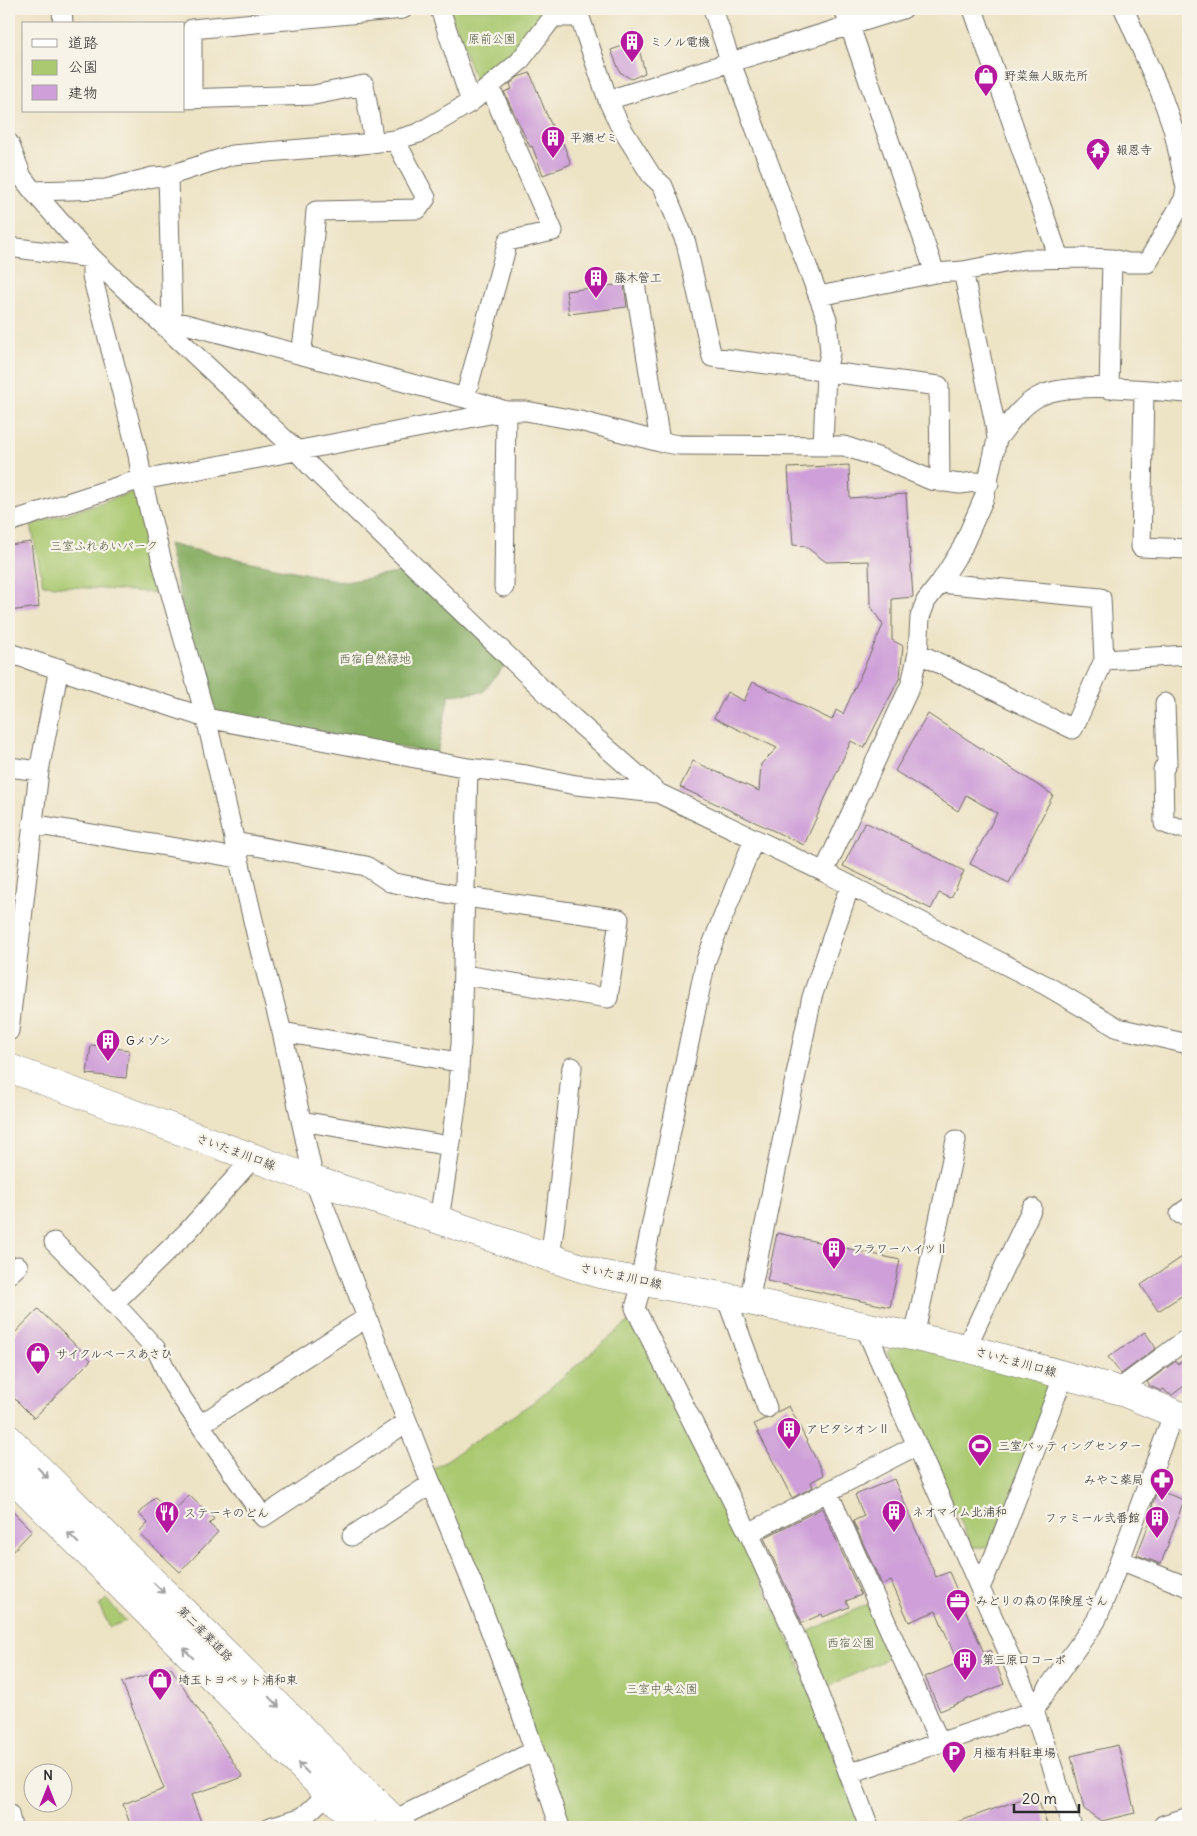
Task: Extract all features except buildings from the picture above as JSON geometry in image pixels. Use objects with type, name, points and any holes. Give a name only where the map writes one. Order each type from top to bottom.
[{"type":"main road","name":"さいたま川口線","points":[[9,1068],[314,1180],[600,1274],[738,1299],[966,1348],[1118,1390],[1181,1416]]},
{"type":"main road","name":"第二産業道路","points":[[9,1439],[398,1824]]},
{"type":"main road","name":"第二産業道路","points":[[9,1474],[362,1827]]},
{"type":"street","points":[[62,9],[64,22]]},
{"type":"street","points":[[374,142],[364,85],[314,94],[188,99],[192,28],[402,9]]},
{"type":"street","points":[[440,9],[471,102]]},
{"type":"street","points":[[713,9],[731,63],[826,319],[830,353],[826,372],[823,445]]},
{"type":"street","points":[[608,100],[731,63],[847,17],[903,9]]},
{"type":"street","points":[[973,9],[1059,258]]},
{"type":"street","points":[[819,296],[1025,259],[1059,258],[1147,263],[1184,198],[1187,188],[1173,128],[1160,91],[1124,9]]},
{"type":"street","points":[[33,191],[106,189],[154,177],[168,176],[232,155],[327,148],[395,140],[419,133],[471,102],[519,62],[553,17],[579,13],[608,100],[619,124],[650,175],[663,186],[675,214],[686,243],[712,357],[939,386],[940,482]]},
{"type":"street","points":[[847,17],[935,274]]},
{"type":"street","points":[[465,398],[508,241],[553,231],[490,87]]},
{"type":"street","points":[[300,355],[308,303],[316,211],[418,209],[426,198],[395,140]]},
{"type":"street","points":[[9,143],[22,177],[92,258],[163,318],[312,468],[481,631],[565,711],[658,793],[850,885],[1047,986],[1118,1028],[1188,1044]]},
{"type":"street","points":[[163,318],[168,176]]},
{"type":"street","points":[[9,247],[92,258]]},
{"type":"street","points":[[92,258],[92,276],[138,455],[142,480],[163,566],[206,718],[236,850],[282,1032],[314,1180],[431,1484],[479,1600],[560,1827]]},
{"type":"street","points":[[1109,389],[1112,260]]},
{"type":"street","points":[[824,872],[911,684],[918,653],[920,617],[926,601],[962,548],[984,498],[988,483],[997,439],[963,271]]},
{"type":"street","points":[[635,283],[660,442]]},
{"type":"street","points":[[163,318],[465,398],[506,411]]},
{"type":"street","points":[[997,439],[1028,404],[1038,396],[1065,388],[1188,393]]},
{"type":"street","points":[[1144,391],[1141,547],[1188,549]]},
{"type":"street","points":[[504,587],[506,411]]},
{"type":"street","points":[[9,522],[132,482],[506,411],[526,411],[580,421],[660,442],[679,445],[844,446],[880,458],[931,480],[960,484],[988,483]]},
{"type":"street","points":[[918,653],[1073,729],[1104,660],[1101,598],[940,583]]},
{"type":"street","points":[[9,653],[206,718],[468,768],[526,775],[576,785],[658,793]]},
{"type":"street","points":[[1104,660],[1188,654]]},
{"type":"street","points":[[9,1032],[39,771],[59,668]]},
{"type":"street","points":[[1165,703],[1168,763],[1163,770],[1164,823],[1178,828],[1188,828]]},
{"type":"street","points":[[9,767],[39,771]]},
{"type":"street","points":[[440,1220],[458,1094],[458,1062],[461,1045],[464,975],[468,768]]},
{"type":"street","points":[[32,824],[366,866],[390,882],[619,920],[608,998],[464,975]]},
{"type":"street","points":[[754,839],[706,960],[635,1308],[749,1533],[804,1653],[869,1827]]},
{"type":"street","points":[[767,1408],[738,1299],[812,997],[850,885]]},
{"type":"street","points":[[282,1032],[458,1062]]},
{"type":"street","points":[[550,1258],[560,1190],[572,1067]]},
{"type":"street","points":[[301,1121],[450,1146]]},
{"type":"street","points":[[914,1337],[956,1140]]},
{"type":"street","points":[[114,1304],[187,1232],[253,1158]]},
{"type":"street","points":[[966,1348],[1032,1208]]},
{"type":"street","points":[[54,1242],[156,1349],[173,1385],[263,1517],[407,1422]]},
{"type":"street","points":[[201,1424],[366,1318]]},
{"type":"street","points":[[864,1325],[1034,1711],[1072,1827]]},
{"type":"street","points":[[1118,1390],[1188,1338]]},
{"type":"street","points":[[980,1588],[1064,1375]]},
{"type":"street","points":[[850,1773],[1034,1711],[1048,1688],[1096,1621],[1181,1416]]},
{"type":"street","points":[[749,1533],[917,1445]]},
{"type":"street","points":[[352,1536],[431,1484]]},
{"type":"street","points":[[828,1492],[940,1743]]},
{"type":"street","points":[[1120,1560],[1188,1587]]},
{"type":"street","points":[[398,1824],[534,1751]]},
{"type":"street","points":[[270,1827],[303,1816],[328,1794]]},
{"type":"street","points":[[9,1814],[12,1827]]},
{"type":"street","points":[[1166,1827],[1188,1820]]},
{"type":"green space","name":"原前公園","points":[[449,9],[574,9],[478,88]]},
{"type":"green space","name":"三室ふれあいパーク","points":[[134,492],[162,593],[43,585],[31,525]]},
{"type":"green space","name":"西宿自然緑地","points":[[168,544],[345,582],[409,571],[508,661],[483,692],[449,695],[437,754],[212,713],[205,705]]},
{"type":"green space","name":"三室中央公園","points":[[634,1317],[793,1649],[862,1827],[567,1827],[432,1470],[532,1403]]},
{"type":"green space","name":"三室バッティングセンター","points":[[899,1340],[1049,1377],[1053,1388],[991,1547],[972,1547],[887,1352]]},
{"type":"green space","points":[[106,1599],[126,1621],[110,1627],[99,1606]]},
{"type":"green space","name":"西宿公園","points":[[870,1603],[891,1657],[827,1687],[803,1634]]},
{"type":"place","name":"ミノル電機","points":[[632,63]]},
{"type":"place","name":"野菜無人販売所","points":[[986,97]]},
{"type":"place","name":"平瀬ゼミ","points":[[553,159]]},
{"type":"place","name":"報恩寺","points":[[1098,171]]},
{"type":"place","name":"藤木管工","points":[[596,299]]},
{"type":"place","name":"Gメゾン","points":[[108,1062]]},
{"type":"place","name":"フラワーハイツⅡ","points":[[834,1270]]},
{"type":"place","name":"サイクルベースあさひ","points":[[38,1375]]},
{"type":"place","name":"アビタシオンⅡ","points":[[789,1450]]},
{"type":"place","name":"三室バッティングセンター","points":[[980,1467]]},
{"type":"place","name":"みやこ薬局","points":[[1162,1501]]},
{"type":"place","name":"ネオマイム北浦和","points":[[894,1533]]},
{"type":"place","name":"ステーキのどん","points":[[167,1534]]},
{"type":"place","name":"ファミール弐番館","points":[[1157,1539]]},
{"type":"place","name":"みどりの森の保険屋さん","points":[[958,1622]]},
{"type":"place","name":"第三原口コーポ","points":[[965,1681]]},
{"type":"place","name":"埼玉トヨペット浦和東","points":[[160,1701]]},
{"type":"place","name":"月極有料駐車場","points":[[954,1774]]}]
